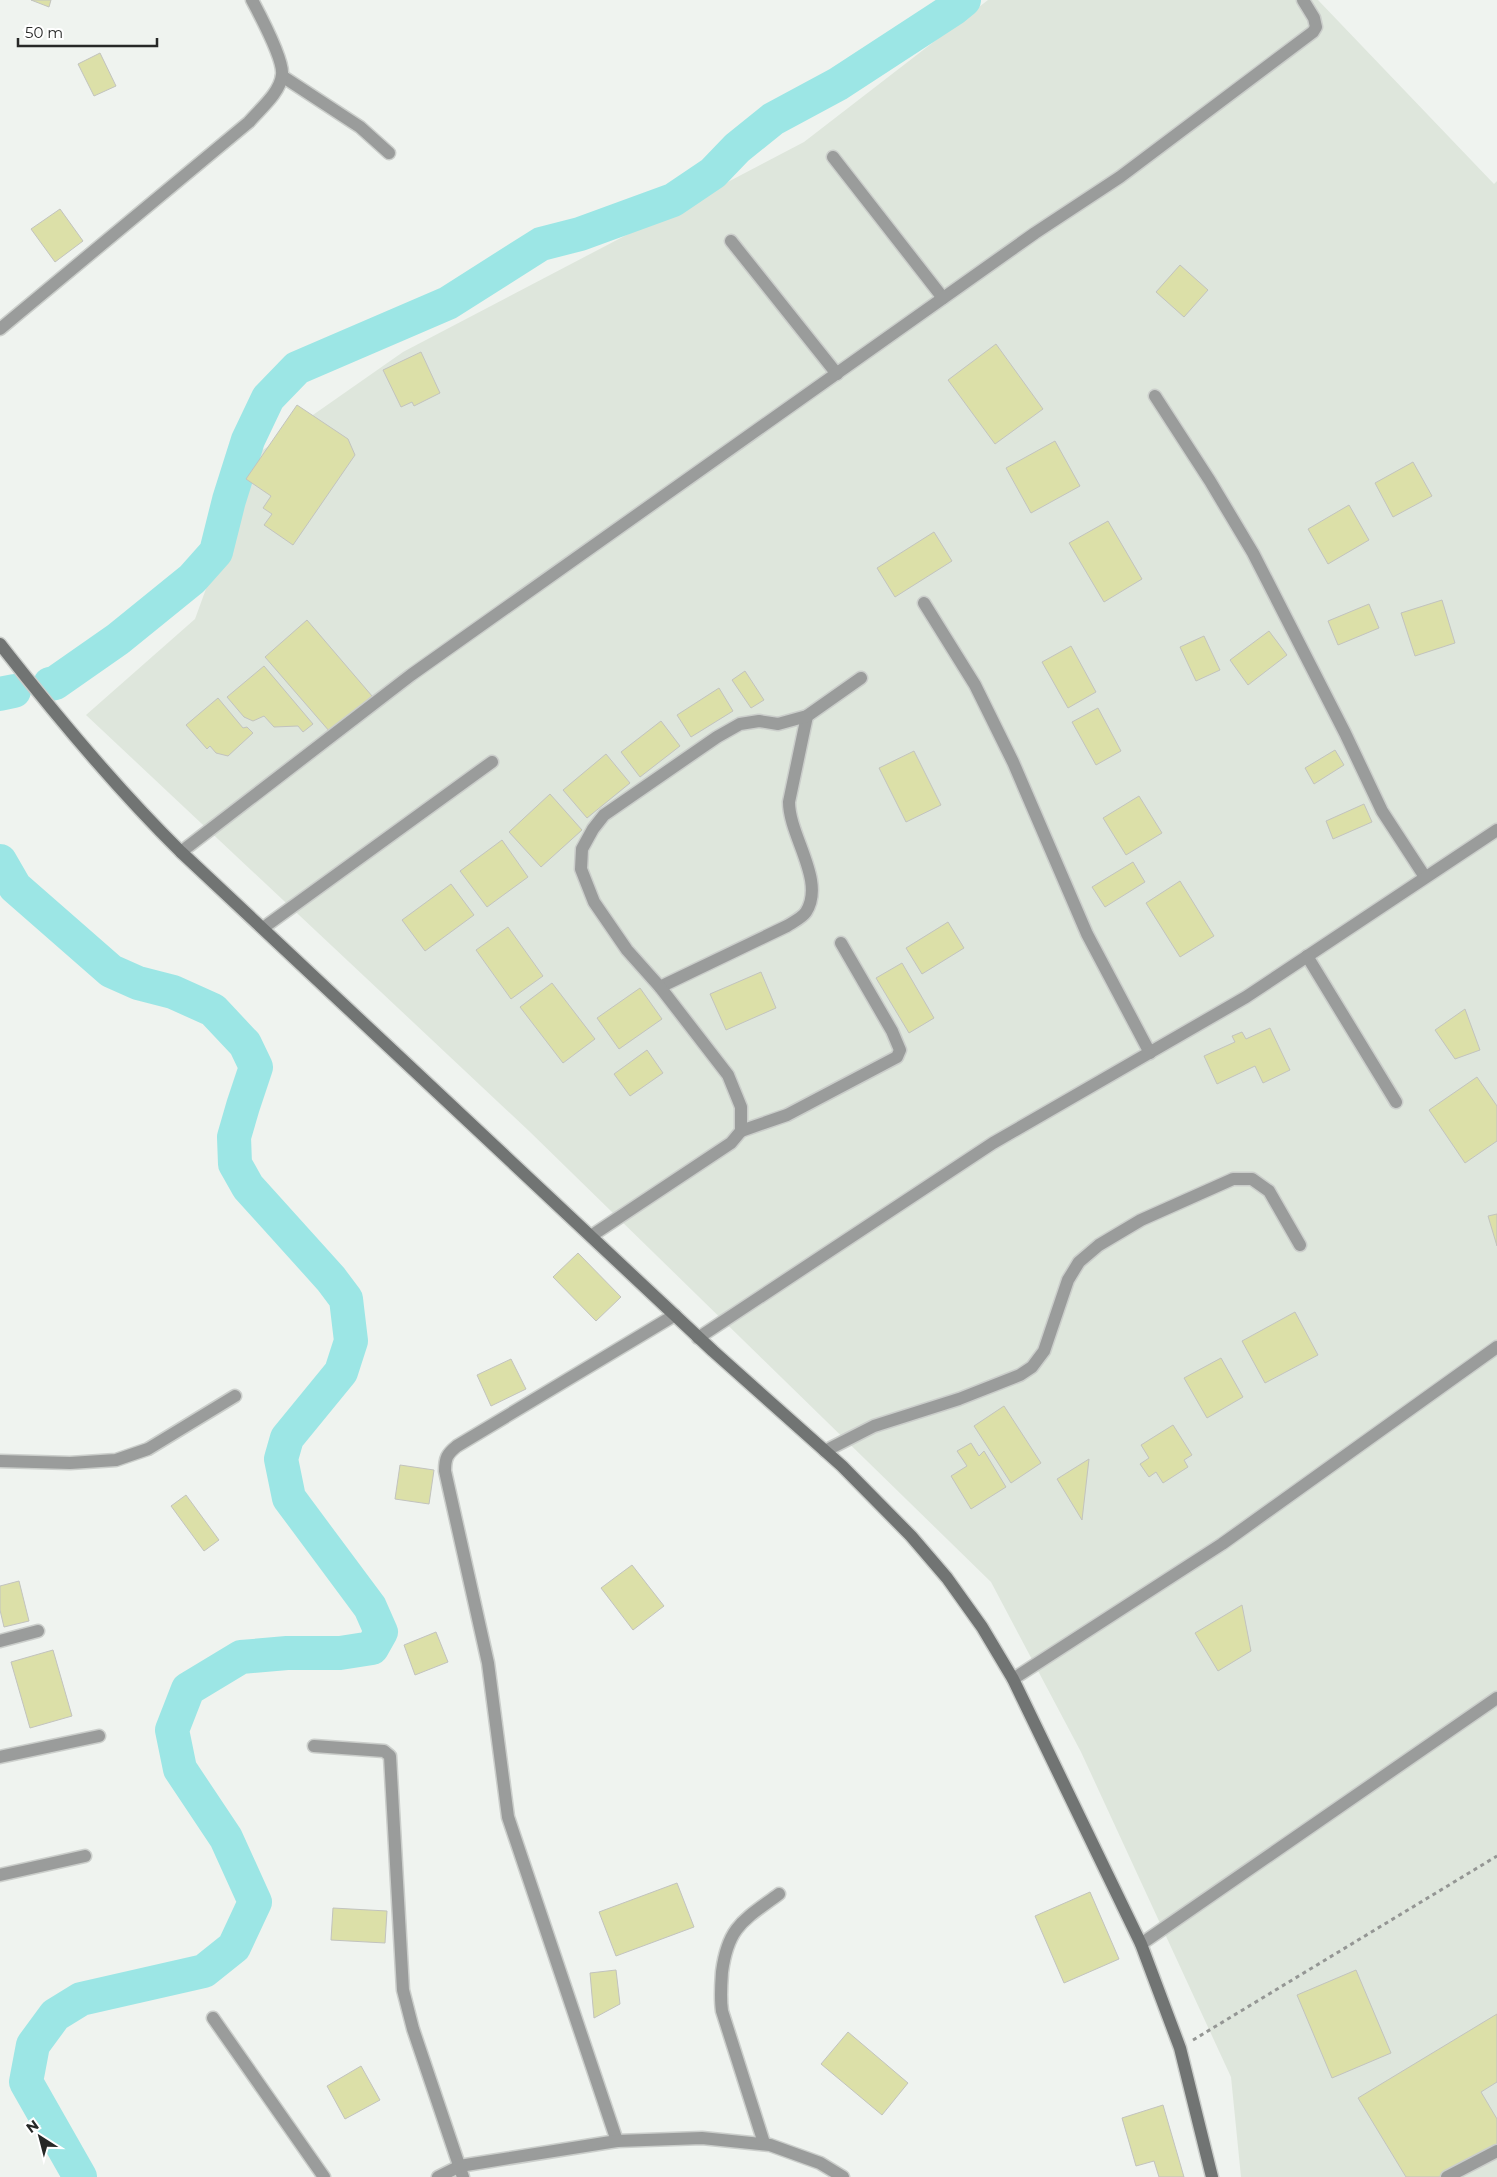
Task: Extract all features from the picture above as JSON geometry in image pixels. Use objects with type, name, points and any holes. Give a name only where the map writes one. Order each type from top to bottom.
[{"type":"main road","points":[[0,644],[60,721],[133,804],[181,852],[698,1338],[825,1451],[911,1536],[947,1578],[982,1627],[1012,1679],[1141,1944],[1180,2048],[1212,2177]]},
{"type":"street","points":[[0,329],[249,122],[275,92],[282,76],[281,64],[252,0]]},
{"type":"street","points":[[181,852],[411,676],[1035,233],[1120,177],[1313,32],[1316,26],[1314,18],[1303,0]]},
{"type":"street","points":[[282,76],[360,127],[389,153]]},
{"type":"street","points":[[833,157],[944,298]]},
{"type":"street","points":[[731,241],[837,374]]},
{"type":"street","points":[[1155,396],[1210,481],[1253,553],[1346,733],[1382,811],[1425,877]]},
{"type":"street","points":[[924,603],[975,686],[1013,762],[1087,934],[1150,1053]]},
{"type":"street","points":[[741,1131],[741,1107],[728,1075],[660,987],[627,950],[594,902],[581,869],[582,849],[604,815],[725,732],[740,724],[759,722],[778,724],[808,716],[861,678]]},
{"type":"street","points":[[660,987],[788,926],[805,914],[812,899],[813,885],[789,816],[789,802],[808,716]]},
{"type":"street","points":[[263,928],[492,762]]},
{"type":"street","points":[[698,1338],[993,1142],[1246,997],[1497,830]]},
{"type":"street","points":[[591,1236],[731,1143],[741,1131],[787,1115],[897,1057],[900,1050],[892,1031],[841,943]]},
{"type":"street","points":[[1307,956],[1396,1102]]},
{"type":"street","points":[[825,1451],[874,1426],[959,1399],[1020,1376],[1032,1367],[1044,1351],[1068,1280],[1079,1262],[1100,1245],[1141,1220],[1233,1179],[1252,1180],[1269,1191],[1300,1245]]},
{"type":"street","points":[[617,2141],[508,1817],[488,1663],[445,1471],[445,1460],[448,1453],[457,1446],[675,1315]]},
{"type":"street","points":[[1012,1679],[1222,1544],[1497,1347]]},
{"type":"street","points":[[0,1461],[70,1462],[116,1460],[148,1449],[235,1396]]},
{"type":"street","points":[[0,1640],[38,1631]]},
{"type":"street","points":[[1141,1944],[1497,1698]]},
{"type":"street","points":[[0,1757],[99,1736]]},
{"type":"street","points":[[314,1746],[384,1751],[390,1756],[403,1990],[413,2029],[461,2172]]},
{"type":"street","points":[[0,1875],[85,1856]]},
{"type":"street","points":[[764,2144],[722,2011],[720,1993],[725,1950],[729,1940],[746,1918],[779,1894]]},
{"type":"street","points":[[213,2018],[324,2177]]},
{"type":"street","points":[[438,2177],[617,2141],[702,2138],[764,2144],[820,2163],[843,2177]]},
{"type":"street","points":[[1447,2177],[1497,2151]]},
{"type":"path","points":[[1180,2048],[1497,1856]]},
{"type":"shaded area","points":[[988,0],[1318,0],[1494,184],[1497,181],[1497,2177],[1241,2177],[1231,2077],[1081,1752],[991,1582],[529,1131],[86,715],[195,619],[246,479],[260,452],[403,352],[804,142]]},
{"type":"building","points":[[31,0],[51,0],[49,7]]},
{"type":"building","points":[[100,53],[116,86],[94,96],[78,64]]},
{"type":"building","points":[[60,209],[83,241],[55,262],[31,229]]},
{"type":"building","points":[[1180,265],[1208,290],[1184,317],[1156,292]]},
{"type":"building","points":[[996,344],[1043,409],[995,444],[948,380]]},
{"type":"building","points":[[421,352],[440,393],[414,406],[412,402],[401,407],[383,370]]},
{"type":"building","points":[[297,405],[348,439],[355,455],[293,545],[264,525],[272,514],[263,508],[271,496],[246,479]]},
{"type":"building","points":[[1055,441],[1080,486],[1031,513],[1006,468]]},
{"type":"building","points":[[1413,462],[1432,496],[1393,517],[1375,483]]},
{"type":"building","points":[[1349,505],[1369,540],[1328,564],[1308,529]]},
{"type":"building","points":[[1108,521],[1142,579],[1104,602],[1069,543]]},
{"type":"building","points":[[934,532],[952,561],[895,597],[877,568]]},
{"type":"building","points":[[1442,600],[1455,643],[1415,656],[1401,613]]},
{"type":"building","points":[[1369,604],[1379,628],[1338,645],[1328,621]]},
{"type":"building","points":[[307,620],[372,696],[330,732],[265,657]]},
{"type":"building","points":[[1269,631],[1287,655],[1248,685],[1230,660]]},
{"type":"building","points":[[1204,636],[1220,670],[1196,681],[1180,647]]},
{"type":"building","points":[[1071,646],[1096,692],[1068,708],[1042,662]]},
{"type":"building","points":[[264,666],[313,724],[303,732],[298,726],[274,727],[264,716],[253,721],[244,717],[227,697]]},
{"type":"building","points":[[745,671],[764,700],[751,708],[732,680]]},
{"type":"building","points":[[719,688],[733,711],[691,737],[677,715]]},
{"type":"building","points":[[218,698],[243,728],[247,727],[253,733],[228,756],[216,753],[210,746],[207,749],[186,725]]},
{"type":"building","points":[[1098,708],[1121,751],[1096,765],[1072,722]]},
{"type":"building","points":[[661,721],[680,746],[640,777],[621,752]]},
{"type":"building","points":[[1335,750],[1344,765],[1314,784],[1305,768]]},
{"type":"building","points":[[914,751],[941,805],[906,822],[879,768]]},
{"type":"building","points":[[606,754],[630,783],[587,818],[563,790]]},
{"type":"building","points":[[550,794],[582,830],[541,867],[509,832]]},
{"type":"building","points":[[1139,796],[1162,833],[1126,855],[1103,818]]},
{"type":"building","points":[[1364,804],[1372,822],[1333,839],[1326,821]]},
{"type":"building","points":[[502,840],[528,877],[487,907],[460,871]]},
{"type":"building","points":[[1133,862],[1145,882],[1105,907],[1092,887]]},
{"type":"building","points":[[1180,881],[1214,936],[1180,957],[1146,903]]},
{"type":"building","points":[[451,884],[474,915],[425,951],[402,920]]},
{"type":"building","points":[[948,922],[964,948],[922,974],[906,948]]},
{"type":"building","points":[[508,927],[543,976],[511,999],[476,950]]},
{"type":"building","points":[[902,963],[934,1018],[909,1033],[876,978]]},
{"type":"building","points":[[761,972],[776,1008],[726,1030],[710,994]]},
{"type":"building","points":[[552,983],[595,1039],[563,1063],[520,1007]]},
{"type":"building","points":[[640,988],[662,1019],[619,1049],[597,1018]]},
{"type":"building","points":[[1465,1009],[1480,1050],[1455,1059],[1435,1030]]},
{"type":"building","points":[[1270,1028],[1290,1070],[1263,1083],[1255,1066],[1217,1084],[1204,1056],[1235,1042],[1232,1036],[1242,1032],[1246,1039]]},
{"type":"building","points":[[647,1050],[663,1073],[630,1096],[614,1074]]},
{"type":"building","points":[[1477,1077],[1497,1106],[1497,1141],[1465,1163],[1429,1110]]},
{"type":"building","points":[[1497,1214],[1497,1246],[1488,1216]]},
{"type":"building","points":[[578,1253],[621,1297],[596,1321],[553,1277]]},
{"type":"building","points":[[1295,1312],[1318,1355],[1265,1383],[1242,1341]]},
{"type":"building","points":[[1221,1358],[1243,1397],[1207,1418],[1184,1378]]},
{"type":"building","points":[[511,1359],[526,1389],[491,1406],[477,1375]]},
{"type":"building","points":[[1004,1406],[1041,1463],[1011,1483],[974,1426]]},
{"type":"building","points":[[1173,1425],[1192,1455],[1184,1460],[1188,1467],[1163,1483],[1156,1472],[1149,1477],[1140,1464],[1149,1458],[1141,1445]]},
{"type":"building","points":[[971,1443],[979,1456],[984,1451],[1006,1487],[971,1509],[951,1476],[967,1466],[957,1451]]},
{"type":"building","points":[[1089,1459],[1082,1520],[1057,1479]]},
{"type":"building","points":[[400,1465],[434,1470],[429,1504],[395,1499]]},
{"type":"building","points":[[186,1495],[219,1540],[204,1551],[171,1506]]},
{"type":"building","points":[[632,1565],[664,1606],[633,1630],[601,1588]]},
{"type":"building","points":[[19,1581],[29,1621],[4,1627],[0,1610],[0,1586]]},
{"type":"building","points":[[1242,1605],[1251,1651],[1218,1671],[1195,1633]]},
{"type":"building","points":[[436,1632],[448,1662],[415,1675],[404,1645]]},
{"type":"building","points":[[53,1650],[72,1716],[30,1728],[11,1662]]},
{"type":"building","points":[[677,1883],[694,1927],[616,1956],[599,1912]]},
{"type":"building","points":[[1090,1892],[1119,1959],[1064,1983],[1035,1916]]},
{"type":"building","points":[[333,1908],[387,1911],[385,1943],[331,1940]]},
{"type":"building","points":[[616,1970],[620,2004],[594,2018],[590,1973]]},
{"type":"building","points":[[1356,1970],[1391,2053],[1332,2078],[1297,1995]]},
{"type":"building","points":[[1497,2014],[1497,2082],[1481,2092],[1497,2119],[1497,2153],[1457,2177],[1406,2177],[1358,2098]]},
{"type":"building","points":[[848,2032],[908,2083],[882,2115],[821,2064]]},
{"type":"building","points":[[361,2066],[380,2100],[345,2119],[327,2086]]},
{"type":"building","points":[[1163,2105],[1184,2177],[1159,2177],[1154,2161],[1136,2166],[1122,2118]]},
{"type":"waterway","points":[[50,684],[55,683],[118,639],[192,579],[216,552],[229,500],[248,440],[268,398],[297,368],[448,303],[541,244],[580,234],[673,200],[713,173],[737,148],[773,119],[838,84],[964,0]]},
{"type":"waterway","points":[[0,694],[14,691]]},
{"type":"waterway","points":[[0,861],[15,887],[111,971],[138,983],[173,992],[213,1010],[245,1044],[256,1067],[234,1137],[235,1164],[248,1187],[331,1279],[346,1299],[351,1341],[341,1372],[287,1438],[281,1459],[289,1498],[370,1607],[381,1632],[372,1648],[340,1653],[287,1653],[241,1657],[188,1689],[172,1730],[180,1769],[226,1838],[255,1902],[234,1947],[204,1971],[81,1999],[55,2015],[33,2045],[26,2082],[80,2177]]}]
